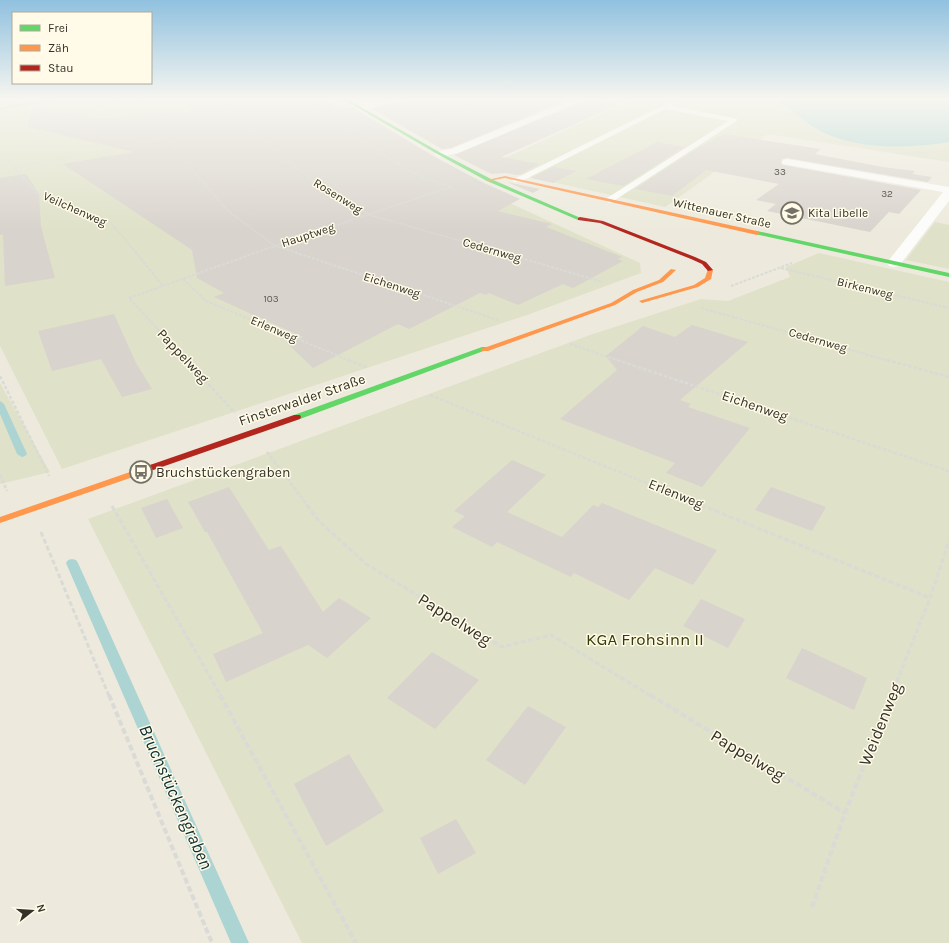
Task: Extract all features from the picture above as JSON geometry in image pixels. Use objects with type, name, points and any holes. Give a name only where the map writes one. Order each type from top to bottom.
[{"type":"street","points":[[419,142],[489,180],[582,220],[601,222],[693,258],[704,263],[710,270]]},
{"type":"street","points":[[440,154],[454,151],[476,142]]},
{"type":"street","points":[[787,162],[949,190]]},
{"type":"street","name":"Wittenauer Straße","points":[[489,180],[505,177],[949,275]]},
{"type":"street","points":[[894,263],[949,193]]},
{"type":"street","points":[[582,220],[590,228],[597,231]]},
{"type":"street","name":"Finsterwalder Straße","points":[[0,520],[613,304],[636,291],[670,276],[674,269]]},
{"type":"street","points":[[695,270],[710,270]]},
{"type":"street","name":"Finsterwalder Straße","points":[[613,304],[646,300],[696,286],[708,280],[710,270]]},
{"type":"lane","points":[[517,180],[594,142]]},
{"type":"lane","points":[[609,200],[700,142]]},
{"type":"path","points":[[13,168],[146,142]]},
{"type":"path","name":"Eichenweg","points":[[169,142],[227,210],[275,246],[501,321]]},
{"type":"path","name":"Rosenweg","points":[[267,142],[323,190],[370,215]]},
{"type":"path","points":[[363,142],[421,177],[451,187]]},
{"type":"path","points":[[840,142],[877,148],[929,153],[949,150]]},
{"type":"path","name":"Veilchenweg","points":[[0,152],[13,168],[37,192],[110,222],[163,286]]},
{"type":"path","name":"Hauptweg","points":[[129,298],[275,246],[451,187],[489,180]]},
{"type":"path","name":"Cedernweg","points":[[370,215],[607,283]]},
{"type":"path","points":[[730,286],[781,268],[823,248]]},
{"type":"path","name":"Birkenweg","points":[[781,268],[949,308]]},
{"type":"path","name":"Erlenweg","points":[[183,280],[206,301],[372,370]]},
{"type":"path","name":"Pappelweg","points":[[129,298],[236,414]]},
{"type":"path","name":"Cedernweg","points":[[694,306],[949,377]]},
{"type":"path","name":"Eichenweg","points":[[568,344],[949,471]]},
{"type":"path","points":[[0,376],[50,478]]},
{"type":"path","name":"Erlenweg","points":[[430,394],[930,598]]},
{"type":"path","name":"Pappelweg","points":[[266,450],[318,520],[366,564],[502,647],[551,635],[845,814]]},
{"type":"path","points":[[0,475],[9,496]]},
{"type":"path","points":[[111,504],[196,652],[356,943]]},
{"type":"path","points":[[40,530],[212,943]]},
{"type":"path","name":"Weidenweg","points":[[812,907],[845,814],[930,598],[949,541]]},
{"type":"green space","points":[[0,142],[393,142],[473,186],[640,263],[641,273],[530,314],[62,469],[0,346]]},
{"type":"green space","points":[[540,142],[757,142],[665,207],[493,169],[487,166]]},
{"type":"green space","points":[[820,142],[859,142],[896,146],[949,142],[949,162]]},
{"type":"green space","points":[[935,222],[949,225],[949,269],[906,260]]},
{"type":"green space","name":"KGA Frohsinn II","points":[[819,253],[949,282],[949,943],[302,943],[88,519],[590,335],[701,299],[728,301],[790,277],[786,267]]},
{"type":"green space","points":[[0,383],[50,472],[0,484]]},
{"type":"water","points":[[850,142],[949,142],[900,147],[867,145]]},
{"type":"building","points":[[92,142],[410,142],[484,183],[520,199],[498,211],[552,224],[546,227],[622,257],[618,259],[623,261],[573,288],[563,284],[518,305],[489,293],[486,295],[480,293],[409,329],[398,324],[313,368],[287,343],[303,337],[214,297],[224,293],[197,278],[192,250],[63,164],[134,152]]},
{"type":"building","points":[[430,142],[466,142],[451,148],[442,149]]},
{"type":"building","points":[[485,142],[535,142],[501,157],[540,164],[518,175],[505,173],[491,174],[454,155]]},
{"type":"building","points":[[657,142],[684,147],[623,186],[586,179]]},
{"type":"building","points":[[709,142],[776,142],[821,149],[815,154],[882,167],[915,171],[912,174],[932,177],[928,182],[787,158],[782,159],[781,163],[783,165],[921,190],[899,214],[889,212],[870,232],[767,211],[776,204],[756,200],[779,184],[706,170],[672,196],[635,189]]},
{"type":"building","points":[[553,167],[576,171],[553,183],[531,178]]},
{"type":"building","points":[[26,174],[39,194],[41,227],[55,278],[5,286],[3,234],[0,235],[0,178]]},
{"type":"building","points":[[507,182],[540,189],[533,193]]},
{"type":"building","points":[[114,314],[136,363],[152,389],[122,397],[101,359],[52,371],[38,331]]},
{"type":"building","points":[[692,325],[748,342],[680,400],[691,404],[688,407],[750,428],[702,487],[666,473],[675,463],[560,419],[617,370],[606,356],[643,326],[675,337]]},
{"type":"building","points":[[512,460],[546,475],[507,512],[562,537],[593,505],[598,507],[602,503],[717,550],[693,585],[655,568],[629,600],[574,573],[571,577],[497,542],[492,547],[452,527],[465,516],[454,511]]},
{"type":"building","points":[[229,487],[269,550],[281,546],[323,612],[339,598],[371,618],[327,658],[308,645],[226,682],[213,654],[263,633],[207,532],[205,532],[188,502]]},
{"type":"building","points":[[771,487],[826,507],[812,531],[755,510]]},
{"type":"building","points":[[167,499],[183,528],[156,538],[141,508]]},
{"type":"building","points":[[701,599],[745,619],[728,648],[683,626]]},
{"type":"building","points":[[802,648],[867,678],[854,710],[786,678]]},
{"type":"building","points":[[432,652],[479,680],[435,729],[387,698]]},
{"type":"building","points":[[528,706],[566,727],[525,785],[486,760]]},
{"type":"building","points":[[349,754],[384,811],[326,846],[294,784]]},
{"type":"building","points":[[456,819],[476,853],[438,874],[420,838]]},
{"type":"waterway","name":"Bruchstückengraben","points":[[0,404],[22,454]]},
{"type":"waterway","name":"Bruchstückengraben","points":[[72,563],[240,943]]},
{"type":"traffic: fast","points":[[419,142],[489,180],[580,219]]},
{"type":"traffic: fast","points":[[757,233],[949,275]]},
{"type":"traffic: fast","points":[[297,417],[485,349]]},
{"type":"traffic: slow","points":[[489,180],[505,177],[757,233]]},
{"type":"traffic: slow","points":[[485,349],[613,304],[635,291],[661,281],[673,270]]},
{"type":"traffic: slow","points":[[642,301],[696,286],[708,279],[710,270]]},
{"type":"traffic: slow","points":[[0,520],[153,467]]},
{"type":"traffic: jam","points":[[580,219],[601,222],[693,258],[704,263],[710,270]]},
{"type":"traffic: jam","points":[[153,467],[297,417]]},
{"type":"place","name":"Kita Libelle","points":[[792,213]]},
{"type":"place","name":"Bruchstückengraben","points":[[141,472]]}]
